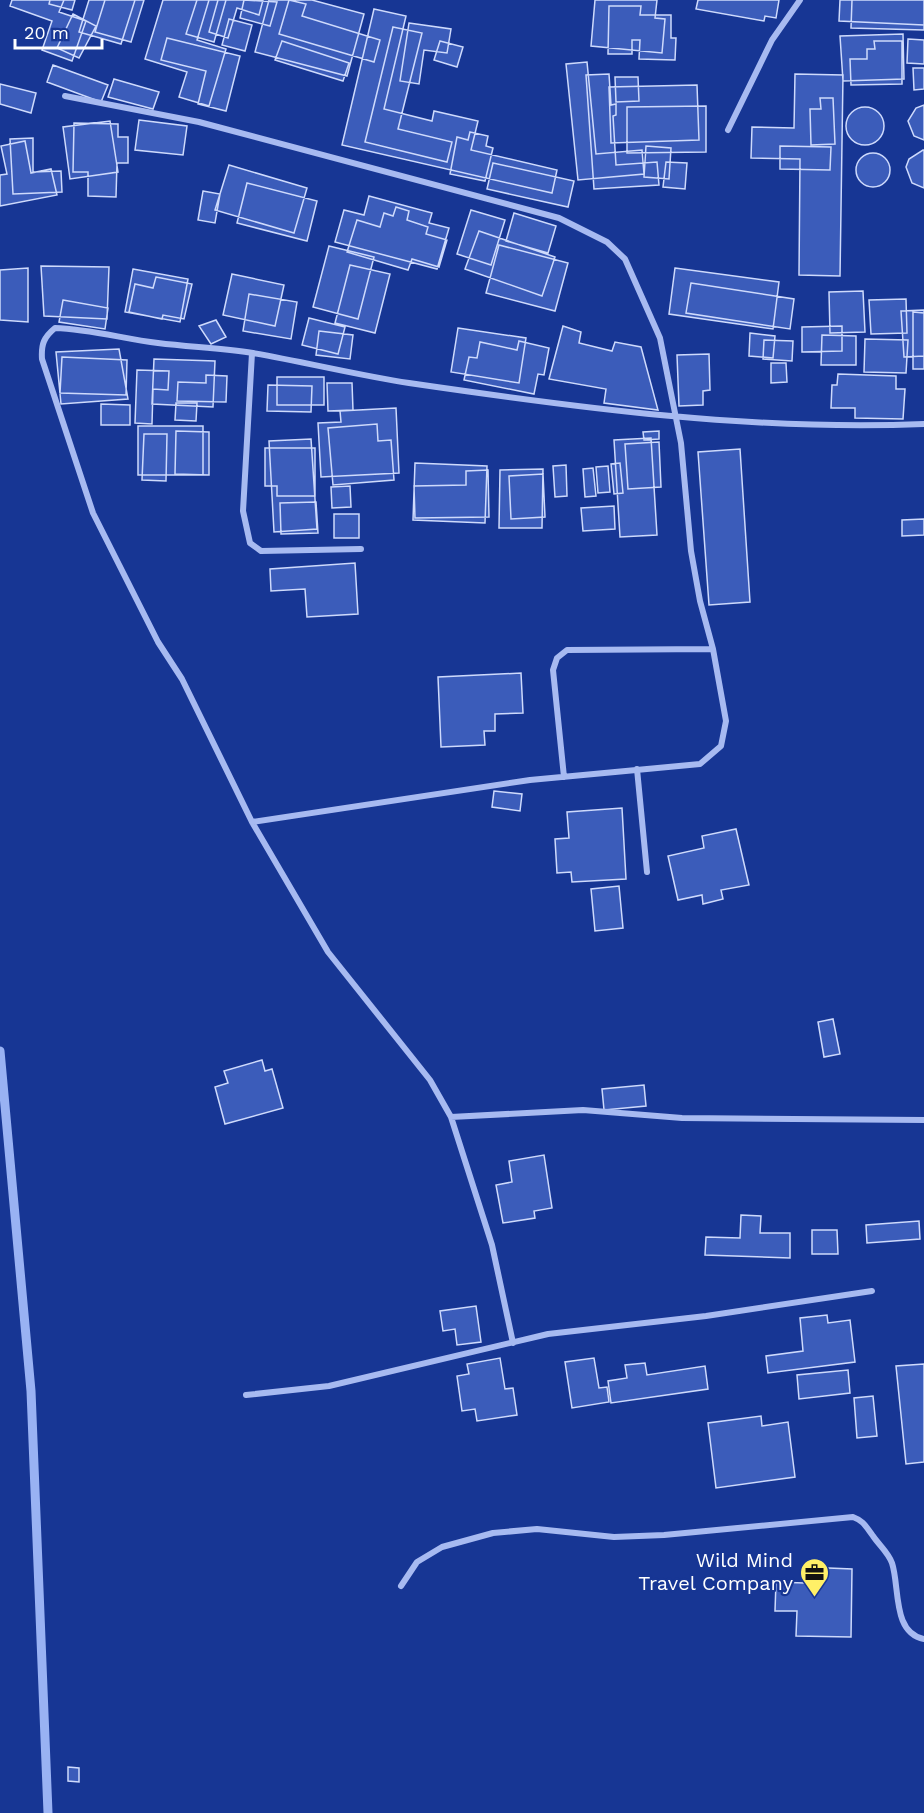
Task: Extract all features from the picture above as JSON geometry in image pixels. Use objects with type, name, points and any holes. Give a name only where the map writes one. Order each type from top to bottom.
[{"type":"street","points":[[728,130],[772,40],[800,0]]},
{"type":"street","points":[[65,96],[200,122],[559,218],[607,242],[625,259],[660,338],[677,417],[691,551],[726,722],[721,746],[700,764],[564,777],[252,822]]},
{"type":"street","points":[[513,1343],[492,1245],[451,1117],[430,1080],[328,952],[252,822],[182,679],[158,642],[93,513],[42,359],[41,348],[45,336],[55,328],[74,328],[158,343],[252,353],[408,383],[561,405],[677,417],[865,426],[924,424]]},
{"type":"street","points":[[252,353],[243,511],[250,543],[261,551],[361,549]]},
{"type":"street","points":[[564,777],[553,670],[557,658],[567,650],[713,650]]},
{"type":"street","points":[[637,770],[647,872]]},
{"type":"street","points":[[451,1117],[583,1110],[682,1118],[924,1120]]},
{"type":"street","points":[[246,1395],[329,1386],[548,1334],[706,1316],[872,1291]]},
{"type":"street","points":[[401,1586],[417,1562],[442,1547],[493,1533],[537,1528],[614,1537],[664,1535],[853,1517],[863,1521],[891,1561],[901,1621],[915,1638],[924,1639]]},
{"type":"building","points":[[12,0],[64,0],[59,12],[86,21],[72,61],[42,50],[52,21],[10,6]]},
{"type":"building","points":[[50,0],[75,0],[72,10],[49,4]]},
{"type":"building","points":[[89,0],[135,0],[121,44],[79,32]]},
{"type":"building","points":[[105,0],[144,0],[131,42],[95,32]]},
{"type":"building","points":[[163,0],[209,0],[197,40],[226,49],[209,106],[179,97],[187,72],[145,59]]},
{"type":"building","points":[[197,0],[226,0],[214,42],[186,34]]},
{"type":"building","points":[[218,0],[263,0],[259,15],[237,8],[228,38],[209,32]]},
{"type":"building","points":[[244,0],[277,2],[270,26],[240,18]]},
{"type":"building","points":[[269,0],[312,0],[364,14],[347,76],[255,52]]},
{"type":"building","points":[[289,0],[306,4],[302,16],[380,40],[374,62],[279,34]]},
{"type":"building","points":[[595,0],[657,0],[655,18],[665,19],[662,53],[591,46]]},
{"type":"building","points":[[698,0],[779,0],[776,18],[765,16],[764,21],[696,9]]},
{"type":"building","points":[[840,0],[924,0],[924,25],[839,21]]},
{"type":"building","points":[[852,0],[924,0],[924,30],[851,28]]},
{"type":"building","points":[[609,6],[641,6],[640,15],[671,15],[671,38],[676,38],[675,60],[639,59],[640,40],[632,40],[632,54],[608,54]]},
{"type":"building","points":[[374,9],[406,16],[384,109],[432,121],[434,111],[478,121],[471,150],[557,170],[552,193],[342,145]]},
{"type":"building","points":[[73,14],[96,26],[79,58],[57,48]]},
{"type":"building","points":[[229,19],[252,25],[245,51],[222,45]]},
{"type":"building","points":[[409,23],[451,29],[447,53],[424,50],[419,84],[400,81]]},
{"type":"building","points":[[393,27],[422,33],[398,129],[452,142],[447,162],[365,142]]},
{"type":"building","points":[[903,34],[904,79],[843,81],[840,36]]},
{"type":"building","points":[[167,38],[240,56],[226,111],[198,104],[206,71],[161,60]]},
{"type":"building","points":[[908,39],[924,40],[924,64],[907,63]]},
{"type":"building","points":[[282,41],[349,63],[343,81],[275,60]]},
{"type":"building","points":[[440,41],[463,47],[457,67],[434,60]]},
{"type":"building","points":[[874,41],[902,41],[902,84],[851,85],[850,59],[867,59],[867,49],[875,49]]},
{"type":"building","points":[[587,62],[596,154],[642,150],[644,174],[578,180],[566,64]]},
{"type":"building","points":[[53,65],[108,85],[101,102],[47,82]]},
{"type":"building","points":[[913,68],[924,68],[924,89],[914,90]]},
{"type":"building","points":[[609,74],[611,105],[616,104],[616,115],[613,116],[616,165],[657,162],[659,185],[594,189],[586,75]]},
{"type":"building","points":[[795,74],[843,75],[840,276],[799,275],[800,159],[751,158],[752,127],[794,128]]},
{"type":"building","points":[[615,77],[638,77],[639,101],[616,102]]},
{"type":"building","points":[[114,79],[159,92],[153,109],[108,97]]},
{"type":"building","points":[[0,84],[36,93],[31,113],[0,104]]},
{"type":"building","points":[[697,85],[699,140],[611,143],[609,87]]},
{"type":"building","points":[[820,98],[833,98],[835,144],[811,145],[810,109],[821,109]]},
{"type":"building","points":[[924,105],[924,140],[914,136],[908,121],[916,108]]},
{"type":"building","points":[[706,106],[706,152],[627,153],[627,107]]},
{"type":"building","points":[[865,107],[878,113],[884,126],[878,139],[865,145],[852,139],[846,126],[852,113]]},
{"type":"building","points":[[139,120],[187,126],[183,155],[135,150]]},
{"type":"building","points":[[110,121],[118,172],[70,179],[63,127]]},
{"type":"building","points":[[74,123],[118,124],[118,137],[128,137],[128,163],[117,163],[116,197],[88,196],[88,172],[73,172]]},
{"type":"building","points":[[470,132],[488,136],[486,146],[493,148],[485,181],[450,174],[457,137],[468,140]]},
{"type":"building","points":[[33,138],[33,172],[61,171],[62,192],[13,194],[10,139]]},
{"type":"building","points":[[25,141],[31,173],[51,169],[57,195],[0,206],[0,175],[7,174],[1,146]]},
{"type":"building","points":[[646,146],[671,148],[669,179],[644,177]]},
{"type":"building","points":[[780,146],[831,147],[830,170],[780,169]]},
{"type":"building","points":[[923,150],[924,188],[912,183],[906,167],[909,159]]},
{"type":"building","points":[[873,153],[885,158],[890,170],[885,182],[873,187],[861,182],[856,170],[861,158]]},
{"type":"building","points":[[666,162],[687,163],[685,189],[663,187]]},
{"type":"building","points":[[493,163],[574,181],[568,207],[487,189]]},
{"type":"building","points":[[229,165],[307,188],[294,233],[215,210]]},
{"type":"building","points":[[247,183],[317,201],[307,241],[237,223]]},
{"type":"building","points":[[203,191],[220,194],[215,223],[198,220]]},
{"type":"building","points":[[369,196],[432,213],[429,223],[449,228],[437,269],[335,242],[344,210],[364,215]]},
{"type":"building","points":[[396,207],[409,211],[407,220],[428,227],[426,234],[447,240],[439,267],[412,259],[408,270],[347,252],[357,220],[380,227],[384,213],[393,216]]},
{"type":"building","points":[[471,210],[505,220],[491,265],[457,254]]},
{"type":"building","points":[[514,213],[556,226],[548,253],[506,241]]},
{"type":"building","points":[[479,231],[555,257],[542,296],[465,269]]},
{"type":"building","points":[[499,245],[568,263],[555,311],[486,293]]},
{"type":"building","points":[[329,246],[374,257],[358,319],[313,307]]},
{"type":"building","points":[[350,265],[390,274],[375,333],[335,323]]},
{"type":"building","points":[[41,266],[109,267],[107,319],[44,316]]},
{"type":"building","points":[[28,268],[28,322],[0,320],[0,270]]},
{"type":"building","points":[[675,268],[779,282],[773,329],[669,314]]},
{"type":"building","points":[[133,269],[188,279],[180,322],[125,312]]},
{"type":"building","points":[[232,274],[284,285],[275,326],[223,315]]},
{"type":"building","points":[[156,277],[192,284],[184,319],[163,315],[162,319],[129,312],[135,284],[153,288]]},
{"type":"building","points":[[691,283],[794,299],[790,329],[686,313]]},
{"type":"building","points":[[863,291],[865,332],[830,333],[829,292]]},
{"type":"building","points":[[249,294],[297,302],[291,339],[243,331]]},
{"type":"building","points":[[906,299],[907,333],[871,334],[869,300]]},
{"type":"building","points":[[63,300],[108,308],[105,329],[59,322]]},
{"type":"building","points":[[924,310],[924,356],[904,357],[901,311]]},
{"type":"building","points":[[913,312],[924,313],[924,369],[913,369]]},
{"type":"building","points":[[309,318],[345,327],[338,354],[302,345]]},
{"type":"building","points":[[216,320],[226,337],[211,344],[199,326]]},
{"type":"building","points":[[563,326],[581,332],[579,343],[612,351],[615,342],[641,347],[658,410],[604,403],[606,389],[549,379]]},
{"type":"building","points":[[842,326],[842,351],[802,352],[802,327]]},
{"type":"building","points":[[458,328],[526,338],[519,383],[451,372]]},
{"type":"building","points":[[319,331],[353,335],[350,359],[316,355]]},
{"type":"building","points":[[750,333],[775,336],[773,358],[749,356]]},
{"type":"building","points":[[822,335],[856,336],[856,365],[821,365]]},
{"type":"building","points":[[865,339],[908,340],[906,373],[864,372]]},
{"type":"building","points":[[764,340],[793,341],[792,361],[763,359]]},
{"type":"building","points":[[519,341],[549,348],[544,375],[538,374],[534,394],[464,380],[469,357],[477,358],[480,342],[517,350]]},
{"type":"building","points":[[119,349],[128,399],[61,404],[56,352]]},
{"type":"building","points":[[709,354],[710,390],[703,391],[703,405],[679,406],[677,355]]},
{"type":"building","points":[[62,357],[127,360],[126,395],[60,393]]},
{"type":"building","points":[[154,359],[215,361],[213,407],[152,404]]},
{"type":"building","points":[[771,363],[786,363],[787,382],[771,383]]},
{"type":"building","points":[[137,370],[169,371],[168,390],[153,389],[152,424],[135,423]]},
{"type":"building","points":[[838,374],[896,376],[896,389],[905,389],[903,419],[855,418],[855,408],[831,408],[832,385],[837,385]]},
{"type":"building","points":[[206,375],[227,376],[226,402],[177,401],[178,382],[206,383]]},
{"type":"building","points":[[277,377],[324,377],[324,405],[277,405]]},
{"type":"building","points":[[327,383],[352,383],[353,410],[328,411]]},
{"type":"building","points":[[268,385],[312,386],[311,412],[267,411]]},
{"type":"building","points":[[176,403],[197,403],[196,421],[175,420]]},
{"type":"building","points":[[101,404],[130,405],[130,425],[101,425]]},
{"type":"building","points":[[396,408],[399,473],[321,477],[318,423],[341,422],[340,411]]},
{"type":"building","points":[[377,424],[378,441],[391,440],[394,480],[333,485],[328,428]]},
{"type":"building","points":[[138,426],[203,426],[203,475],[138,475]]},
{"type":"building","points":[[176,431],[209,432],[209,475],[175,474]]},
{"type":"building","points":[[659,431],[659,439],[644,440],[643,432]]},
{"type":"building","points":[[144,434],[167,434],[166,481],[142,480]]},
{"type":"building","points":[[651,438],[657,535],[620,537],[614,440]]},
{"type":"building","points":[[311,439],[317,529],[274,532],[269,441]]},
{"type":"building","points":[[659,442],[661,487],[628,489],[625,444]]},
{"type":"building","points":[[265,448],[315,448],[315,496],[277,496],[277,486],[265,486]]},
{"type":"building","points":[[740,449],[750,602],[709,605],[698,452]]},
{"type":"building","points":[[415,463],[487,466],[485,523],[413,520]]},
{"type":"building","points":[[620,463],[623,493],[614,494],[611,464]]},
{"type":"building","points":[[566,465],[567,496],[555,497],[553,466]]},
{"type":"building","points":[[608,466],[610,492],[598,493],[596,467]]},
{"type":"building","points":[[593,468],[596,496],[585,497],[583,469]]},
{"type":"building","points":[[543,469],[542,528],[499,528],[500,470]]},
{"type":"building","points":[[488,470],[489,517],[415,518],[414,486],[466,485],[466,471]]},
{"type":"building","points":[[543,474],[545,517],[511,519],[509,476]]},
{"type":"building","points":[[350,486],[351,507],[332,508],[331,487]]},
{"type":"building","points":[[316,502],[318,533],[281,534],[280,503]]},
{"type":"building","points":[[614,506],[615,529],[583,531],[581,508]]},
{"type":"building","points":[[334,514],[359,514],[359,538],[334,538]]},
{"type":"building","points":[[924,519],[924,535],[902,536],[902,520]]},
{"type":"building","points":[[355,563],[358,614],[307,617],[305,589],[271,591],[270,569]]},
{"type":"building","points":[[521,673],[523,713],[495,714],[495,731],[484,731],[485,745],[441,747],[438,677]]},
{"type":"building","points":[[494,791],[522,794],[520,811],[492,807]]},
{"type":"building","points":[[622,808],[626,879],[572,882],[571,872],[557,873],[555,839],[569,838],[567,812]]},
{"type":"building","points":[[736,829],[749,885],[721,890],[723,899],[703,904],[702,895],[678,900],[668,856],[704,848],[702,836]]},
{"type":"building","points":[[619,886],[623,928],[595,931],[591,889]]},
{"type":"building","points":[[833,1019],[840,1054],[824,1057],[818,1022]]},
{"type":"building","points":[[262,1060],[265,1071],[272,1069],[283,1108],[225,1124],[215,1087],[228,1083],[224,1071]]},
{"type":"building","points":[[644,1085],[646,1106],[604,1110],[602,1089]]},
{"type":"building","points":[[544,1155],[552,1208],[534,1211],[535,1218],[503,1223],[496,1185],[512,1182],[509,1161]]},
{"type":"building","points":[[741,1215],[761,1216],[760,1233],[790,1233],[790,1258],[705,1255],[706,1237],[740,1238]]},
{"type":"building","points":[[919,1221],[920,1239],[867,1243],[866,1225]]},
{"type":"building","points":[[812,1230],[837,1230],[838,1254],[812,1254]]},
{"type":"building","points":[[476,1306],[481,1342],[457,1345],[455,1329],[443,1331],[440,1311]]},
{"type":"building","points":[[827,1315],[828,1323],[850,1320],[855,1362],[768,1373],[766,1356],[803,1351],[800,1318]]},
{"type":"building","points":[[500,1358],[505,1389],[513,1388],[517,1415],[477,1421],[475,1409],[462,1411],[457,1376],[469,1374],[467,1364]]},
{"type":"building","points":[[594,1358],[599,1388],[607,1387],[609,1402],[572,1408],[565,1362]]},
{"type":"building","points":[[645,1363],[647,1375],[705,1366],[708,1389],[611,1403],[608,1381],[627,1378],[625,1365]]},
{"type":"building","points":[[924,1364],[924,1462],[906,1464],[896,1366]]},
{"type":"building","points":[[848,1370],[850,1393],[799,1399],[797,1375]]},
{"type":"building","points":[[873,1396],[877,1436],[857,1438],[854,1398]]},
{"type":"building","points":[[761,1416],[762,1426],[788,1422],[795,1477],[716,1488],[708,1423]]},
{"type":"building","name":"Wild Mind Travel Company","points":[[804,1567],[852,1569],[851,1637],[796,1636],[797,1611],[775,1611],[776,1582],[804,1583]]},
{"type":"building","points":[[68,1767],[79,1768],[79,1782],[68,1781]]},
{"type":"waterway","points":[[0,1051],[31,1391],[48,1813]]},
{"type":"place","name":"Wild Mind Travel Company","points":[[814,1598]]}]
